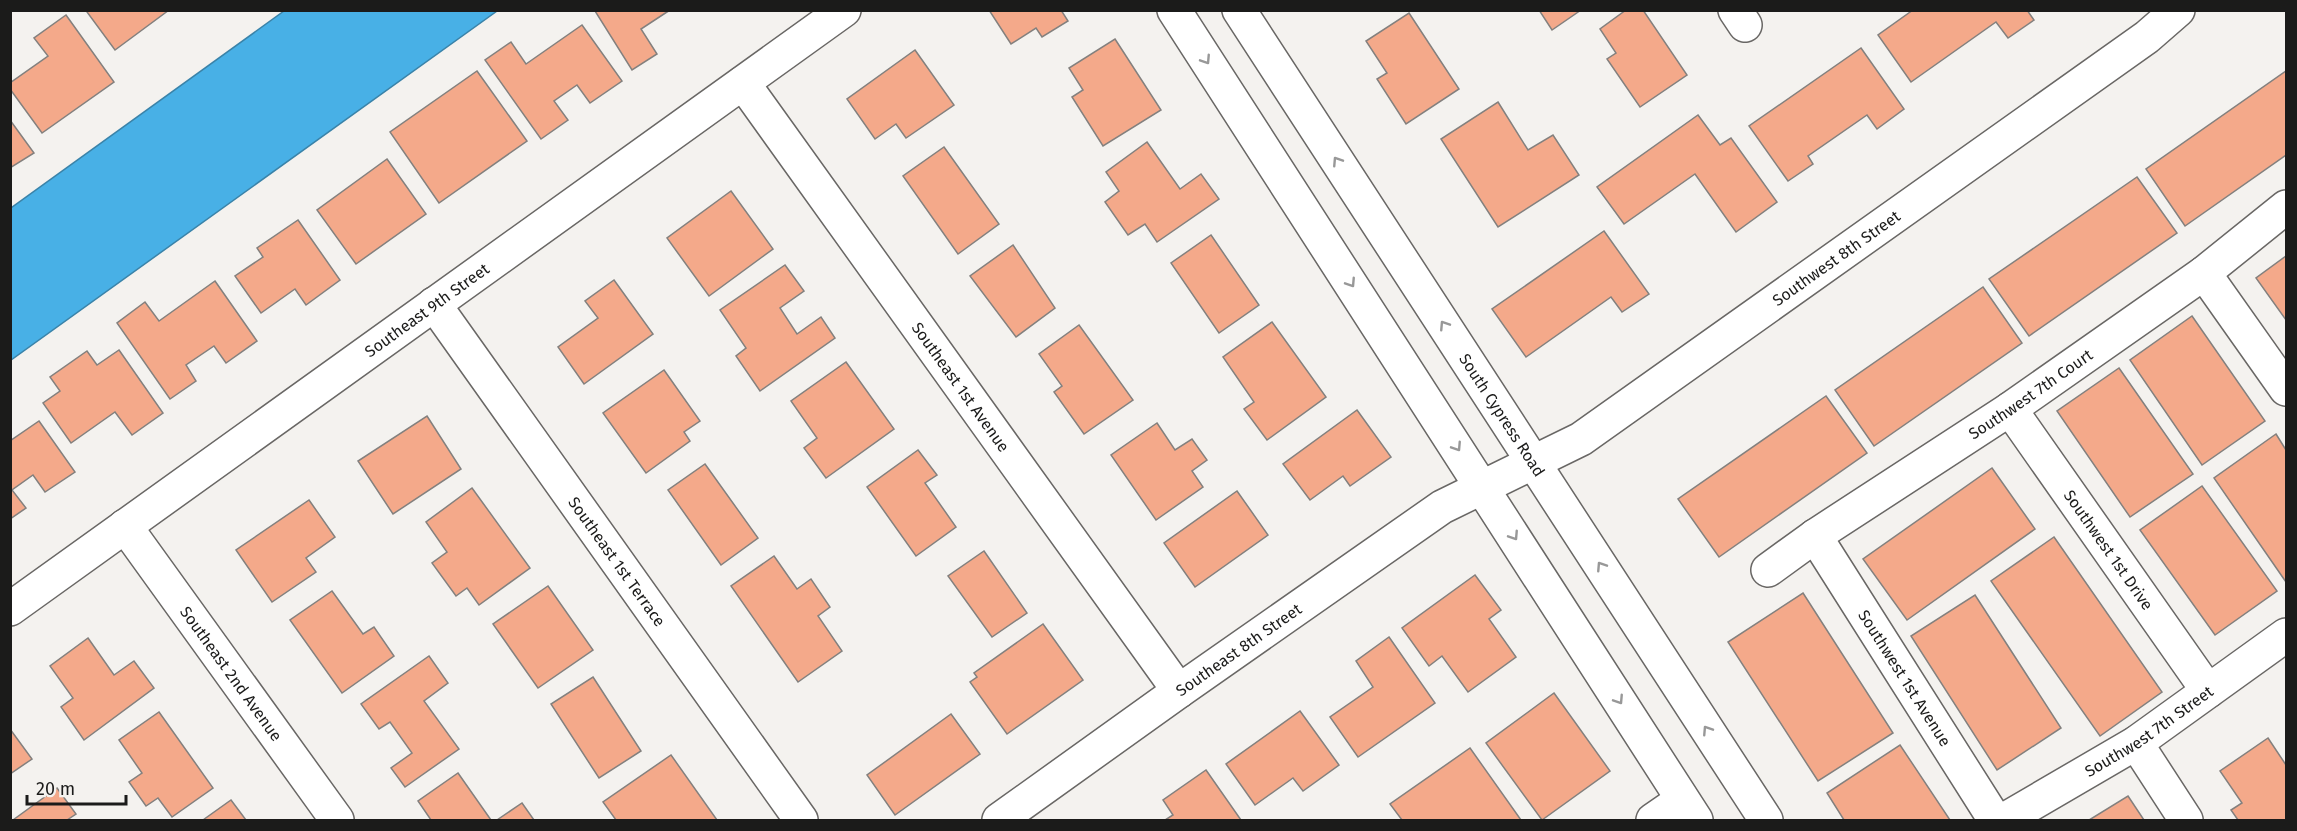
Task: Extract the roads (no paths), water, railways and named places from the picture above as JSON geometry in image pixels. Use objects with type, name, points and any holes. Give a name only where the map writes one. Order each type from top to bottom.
[{"type":"street","name":"Southeast 9th Street","points":[[10,609],[844,10]]},
{"type":"street","points":[[1174,10],[1689,810],[1653,820]]},
{"type":"street","name":"South Cypress Road","points":[[1239,10],[1766,820]]},
{"type":"street","name":"Southwest 8th Street","points":[[1482,487],[1581,439],[2147,37],[2178,10]]},
{"type":"street","name":"Southeast 1st Avenue","points":[[743,83],[1179,691]]},
{"type":"street","name":"Southwest 7th Court","points":[[1768,570],[1815,536],[2010,409],[2204,273],[2286,207]]},
{"type":"street","points":[[2204,273],[2286,389]]},
{"type":"street","name":"Southeast 1st Terrace","points":[[434,303],[801,820]]},
{"type":"street","name":"Southwest 1st Drive","points":[[2010,409],[2208,691]]},
{"type":"street","name":"Southeast 8th Street","points":[[999,820],[1442,507],[1482,487]]},
{"type":"street","name":"Southeast 2nd Avenue","points":[[125,526],[337,820]]},
{"type":"street","name":"Southwest 1st Avenue","points":[[1815,536],[1995,820]]},
{"type":"street","name":"Southwest 7th Street","points":[[2004,820],[2136,743],[2286,635]]},
{"type":"street","points":[[2136,743],[2186,820]]},
{"type":"water","points":[[284,11],[497,11],[11,360],[11,208]]}]
